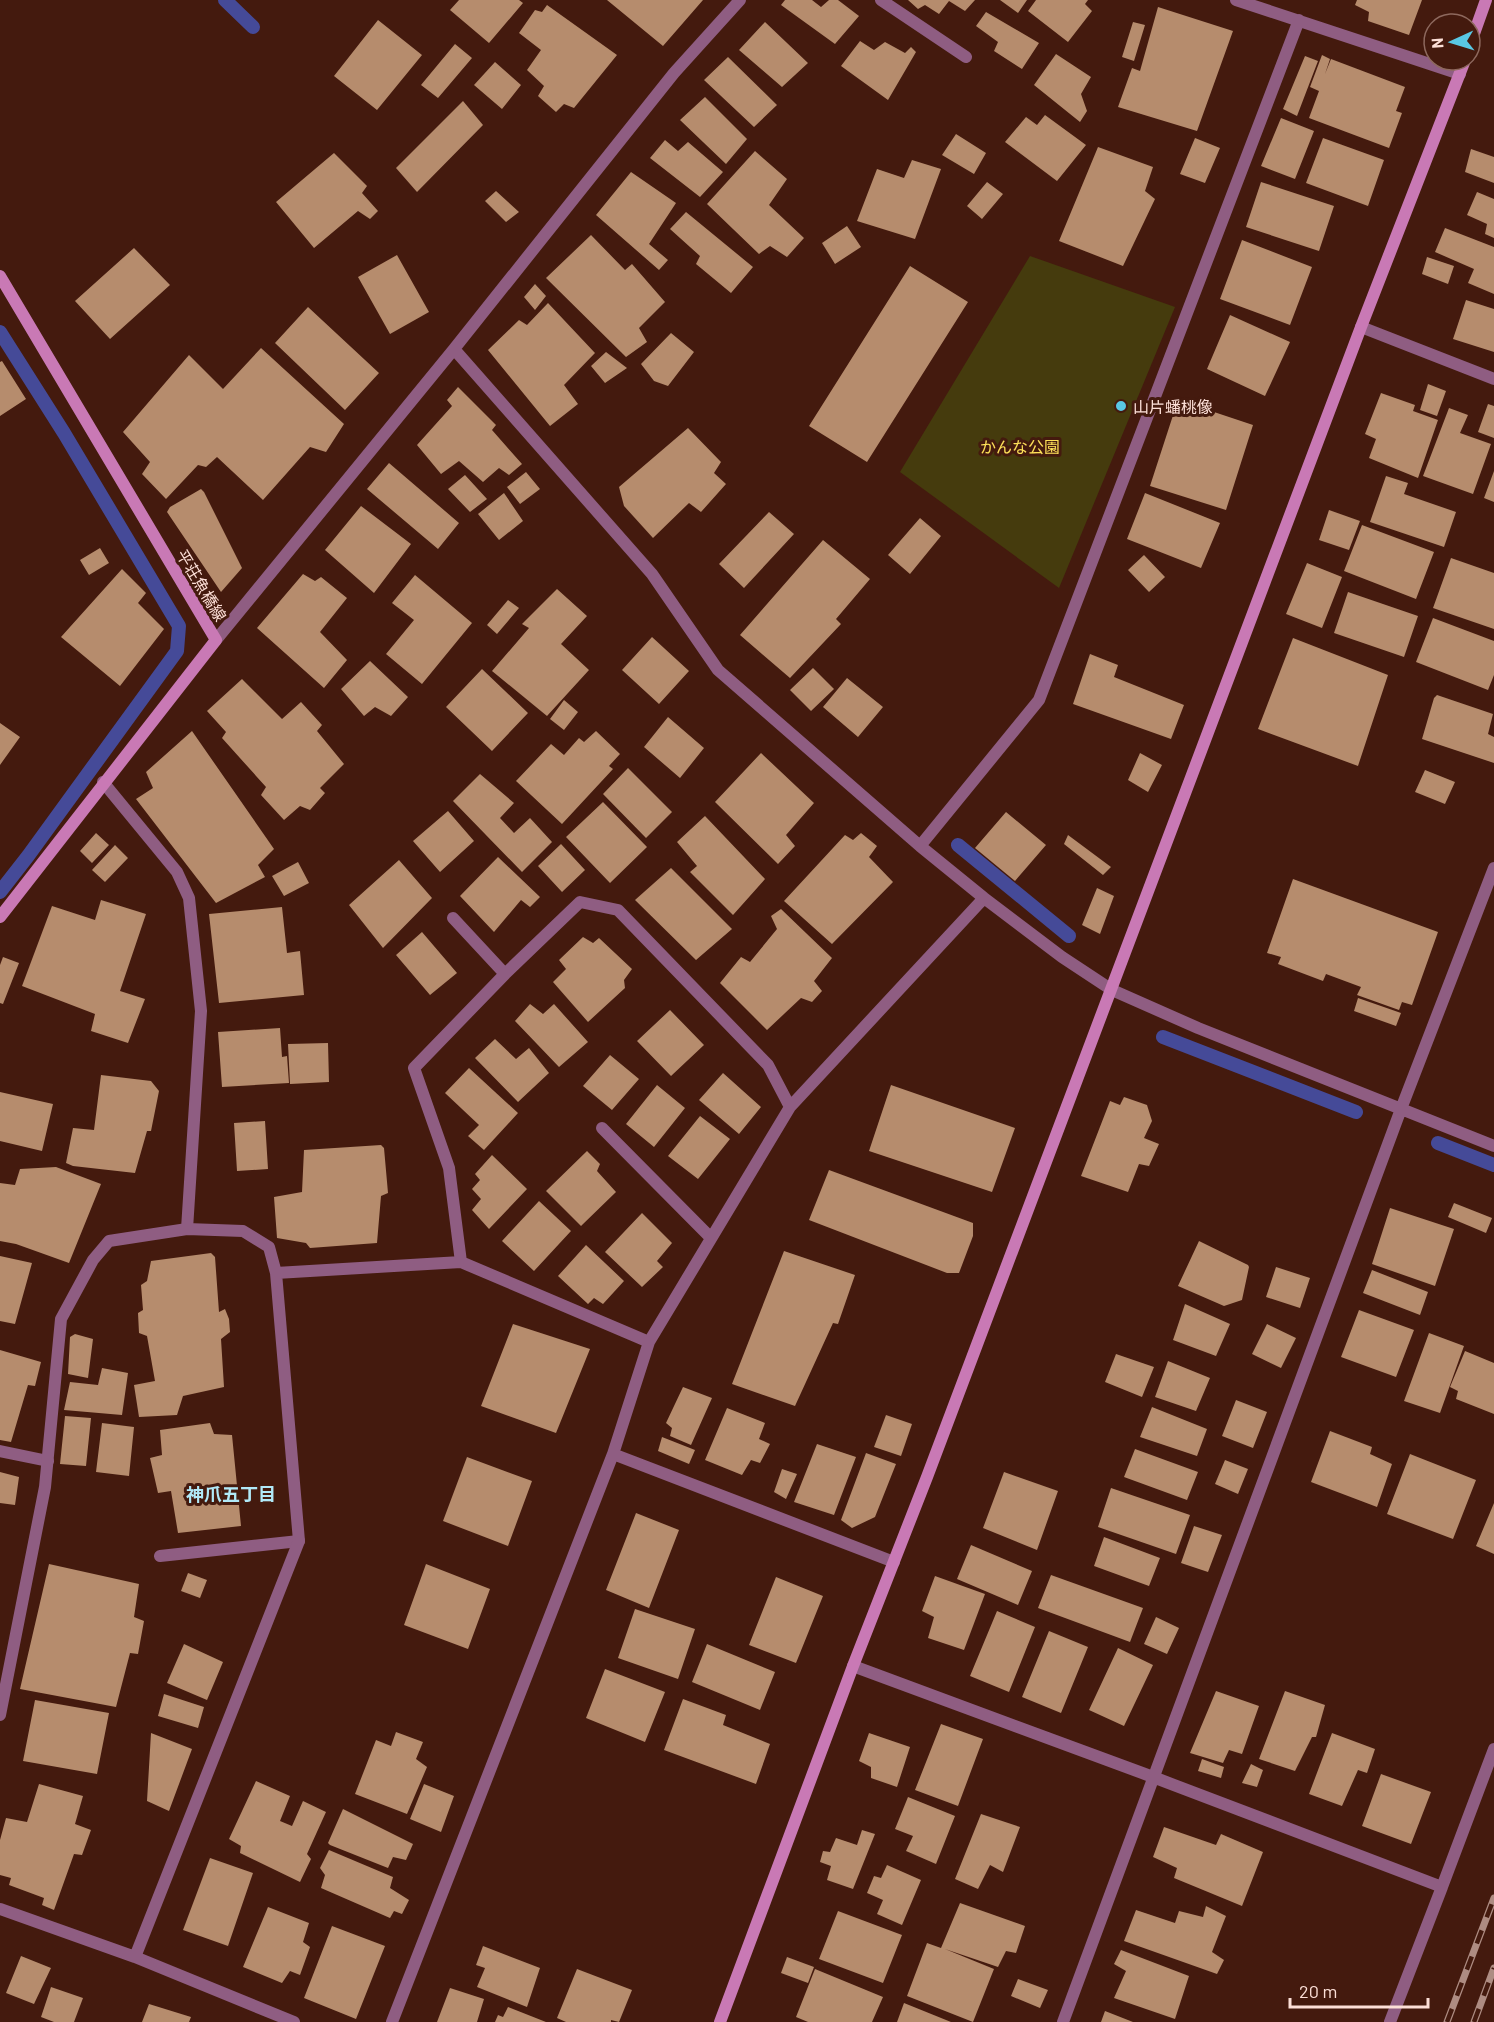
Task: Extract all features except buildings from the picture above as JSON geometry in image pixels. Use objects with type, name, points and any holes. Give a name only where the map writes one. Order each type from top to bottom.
[{"type":"street","points":[[216,640],[454,349],[674,73],[740,0]]},
{"type":"street","points":[[881,0],[966,57]]},
{"type":"street","points":[[720,2022],[1361,327],[1460,74],[1258,4],[1236,0]]},
{"type":"street","points":[[920,846],[1039,700],[1299,20]]},
{"type":"street","name":"平荘魚橋線","points":[[0,276],[216,640],[0,917]]},
{"type":"street","points":[[1361,327],[1494,378]]},
{"type":"street","points":[[454,349],[652,574],[718,670],[920,846],[984,898],[1062,957],[1112,990],[1198,1028],[1494,1146]]},
{"type":"street","points":[[103,782],[177,872],[189,898],[201,1011],[187,1229]]},
{"type":"street","points":[[1063,2022],[1401,1109],[1494,868]]},
{"type":"street","points":[[392,2022],[613,1454],[649,1342],[790,1107],[984,898]]},
{"type":"street","points":[[461,1262],[449,1168],[414,1068],[505,974],[580,902],[618,910],[768,1065],[790,1107]]},
{"type":"street","points":[[453,918],[505,974]]},
{"type":"street","points":[[602,1128],[711,1238]]},
{"type":"street","points":[[0,1715],[45,1487],[61,1320],[93,1260],[109,1241],[187,1229],[243,1231],[269,1246],[276,1273],[299,1541],[135,1957]]},
{"type":"street","points":[[276,1273],[461,1262],[649,1342]]},
{"type":"street","points":[[0,1451],[48,1461]]},
{"type":"street","points":[[613,1454],[894,1562]]},
{"type":"street","points":[[160,1556],[299,1541]]},
{"type":"street","points":[[853,1666],[1442,1887]]},
{"type":"street","points":[[1390,2022],[1494,1749]]},
{"type":"street","points":[[0,1909],[135,1957],[294,2022]]},
{"type":"green space","name":"かんな公園","points":[[1030,256],[1175,307],[1059,588],[900,472]]},
{"type":"waterway","points":[[225,0],[253,27]]},
{"type":"waterway","points":[[0,332],[64,433],[179,626],[177,651],[0,892]]},
{"type":"waterway","points":[[958,845],[1069,936]]},
{"type":"waterway","points":[[1163,1037],[1356,1112]]},
{"type":"waterway","points":[[1438,1143],[1494,1165]]},
{"type":"railway","points":[[1447,2022],[1494,1898]]},
{"type":"railway","points":[[1474,2022],[1494,1968]]},
{"type":"place","name":"山片蟠桃像","points":[[1121,406]]},
{"type":"district","name":"神爪五丁目","points":[[231,1494]]}]
